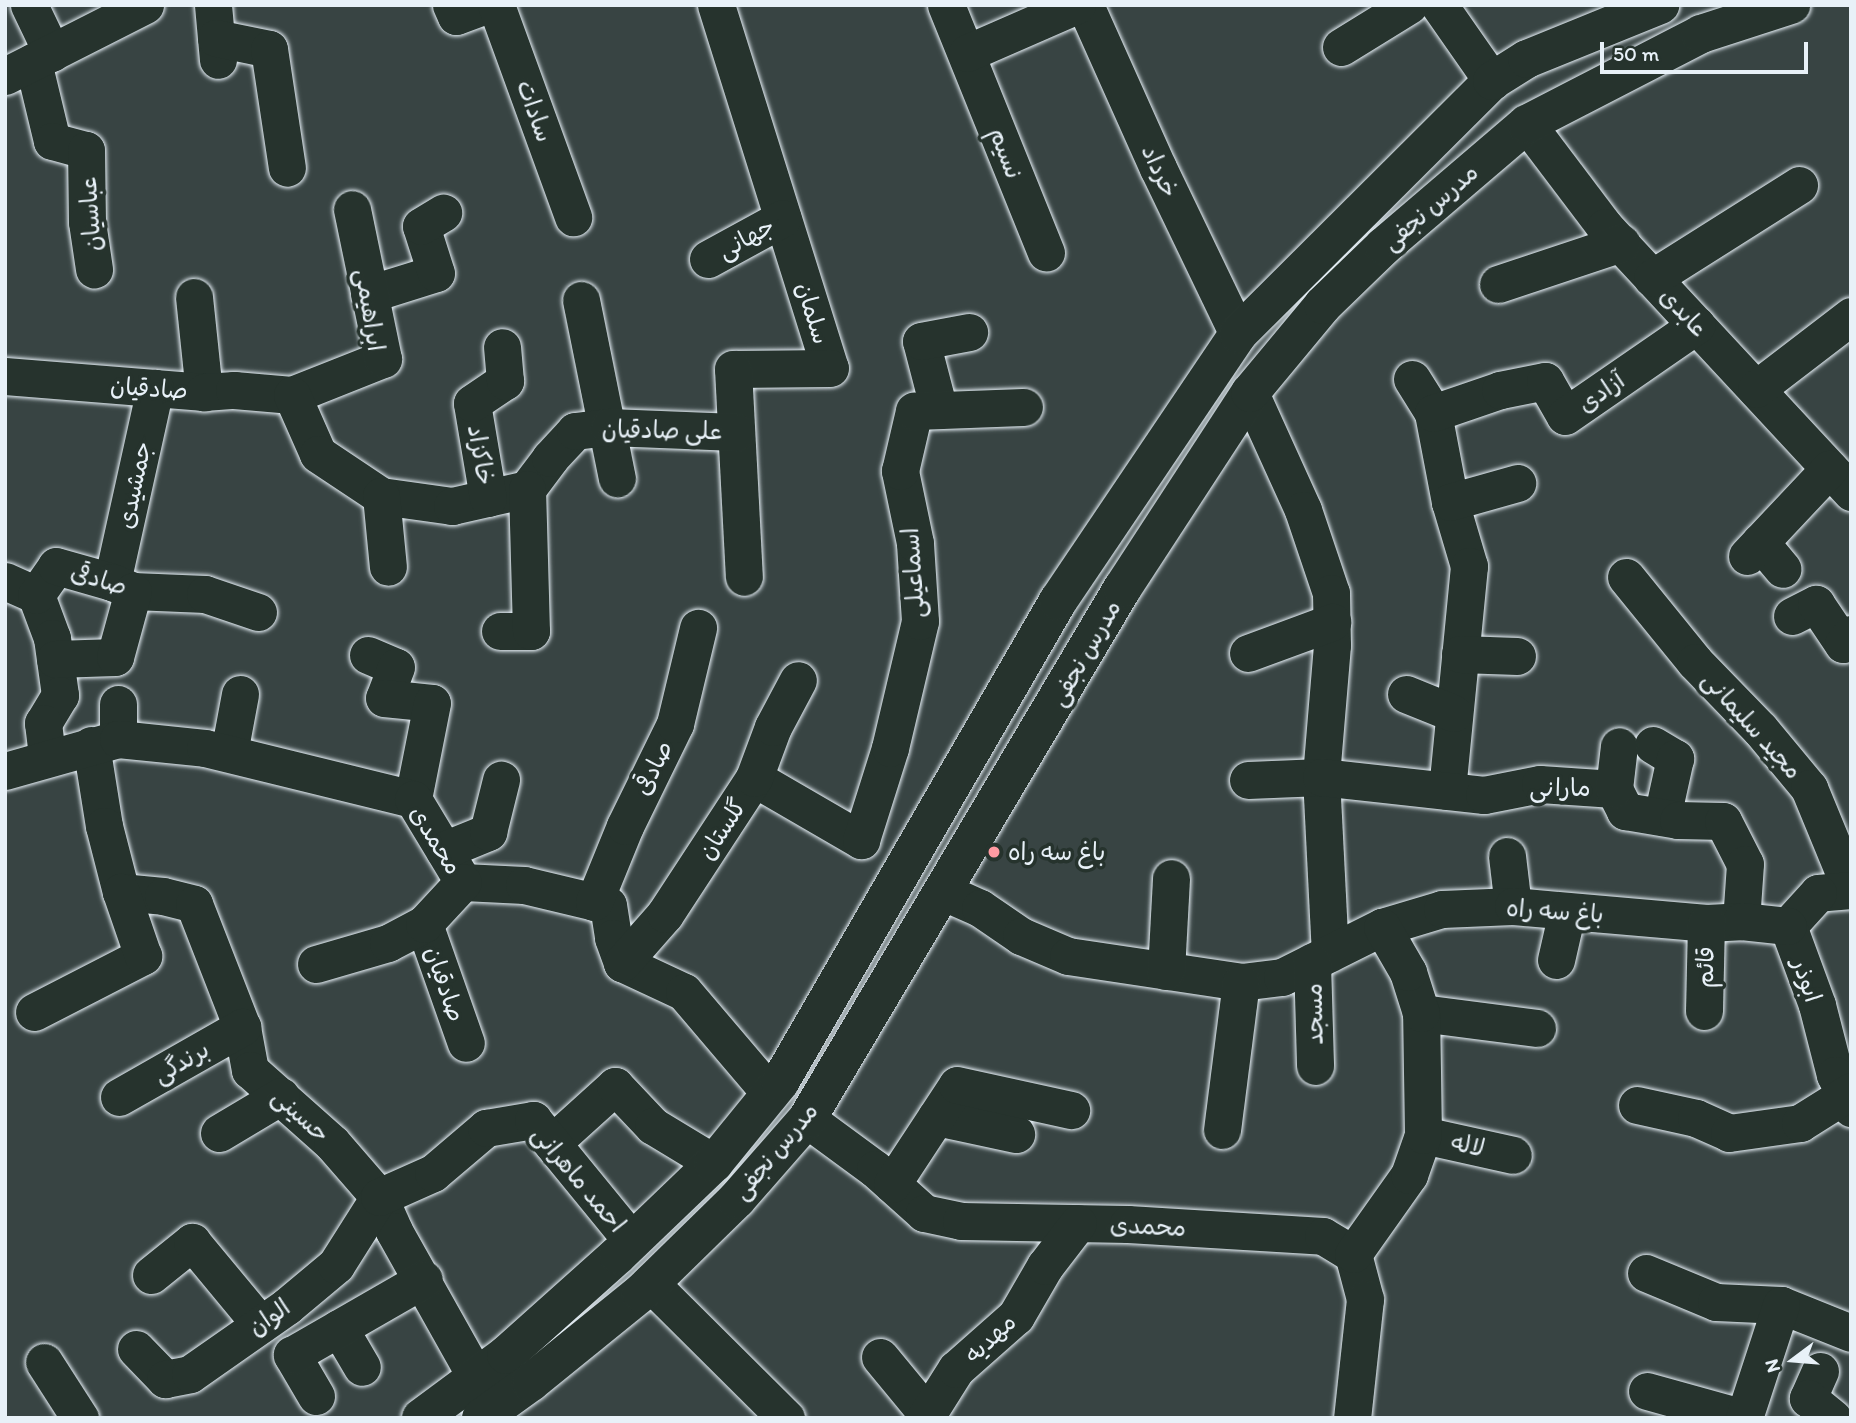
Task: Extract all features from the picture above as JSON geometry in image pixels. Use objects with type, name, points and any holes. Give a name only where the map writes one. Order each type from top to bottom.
[{"type":"main road","name":"مدرس نجفی","points":[[493,1404],[506,1355],[715,1163],[770,1093],[1058,601],[1238,334],[1492,81],[1527,59],[1660,5]]},
{"type":"main road","name":"مدرس نجفی","points":[[421,1418],[493,1404],[650,1283],[737,1199],[807,1119],[1122,589],[1250,393],[1324,305],[1367,263],[1527,124],[1701,34],[1791,5]]},
{"type":"main road","points":[[998,705],[1042,727]]},
{"type":"street","points":[[29,5],[30,64]]},
{"type":"street","points":[[30,64],[97,17],[145,5]]},
{"type":"street","points":[[451,5],[456,16],[487,5]]},
{"type":"street","name":"سادات","points":[[496,5],[573,217]]},
{"type":"street","name":"سلمان","points":[[716,5],[830,368],[733,369],[744,577]]},
{"type":"street","name":"نسیم","points":[[946,5],[1045,253]]},
{"type":"street","points":[[967,53],[1077,5]]},
{"type":"street","name":"خرداد","points":[[1085,5],[1158,168],[1238,334]]},
{"type":"street","points":[[1341,47],[1409,5]]},
{"type":"street","points":[[1439,5],[1492,81]]},
{"type":"street","points":[[216,35],[269,49],[287,168]]},
{"type":"street","name":"عباسیان","points":[[30,64],[52,141],[86,150],[87,222],[94,269]]},
{"type":"street","name":"عابدی","points":[[1527,124],[1621,243],[1840,480]]},
{"type":"street","points":[[1652,278],[1799,185]]},
{"type":"street","name":"ابراهیمی","points":[[292,395],[383,359],[352,209]]},
{"type":"street","points":[[369,295],[436,273],[421,226],[443,213]]},
{"type":"street","name":"جهانی","points":[[708,259],[783,218]]},
{"type":"street","points":[[1498,284],[1621,243]]},
{"type":"street","points":[[194,297],[204,392]]},
{"type":"street","points":[[581,300],[617,478]]},
{"type":"street","points":[[1756,390],[1851,316]]},
{"type":"street","name":"آزادی","points":[[1433,413],[1500,390],[1545,381],[1565,416],[1696,325]]},
{"type":"street","points":[[939,410],[921,341],[969,332]]},
{"type":"street","name":"خاکزاد","points":[[488,498],[472,403],[505,381],[502,347]]},
{"type":"street","name":"صادقیان","points":[[5,376],[204,392],[234,390],[292,395]]},
{"type":"street","points":[[1412,379],[1433,413],[1450,502],[1469,566],[1447,791]]},
{"type":"street","name":"جمشیدی","points":[[55,659],[114,657],[155,388]]},
{"type":"street","points":[[1250,393],[1303,510],[1331,593],[1332,622],[1321,777],[1321,958]]},
{"type":"street","points":[[292,395],[317,454],[381,496],[452,506],[527,489],[531,631],[500,631]]},
{"type":"street","name":"اسماعیلی","points":[[754,778],[861,840],[890,748],[920,621],[915,543],[900,471],[914,411],[1024,407]]},
{"type":"street","name":"علی صادقیان","points":[[527,489],[575,431],[608,427],[736,432]]},
{"type":"street","points":[[1763,556],[1840,480]]},
{"type":"street","points":[[1450,502],[1517,483]]},
{"type":"street","points":[[381,496],[388,567]]},
{"type":"street","name":"صادقی","points":[[21,588],[56,566],[123,587],[205,594],[258,612]]},
{"type":"street","name":"مجید سلیمانی","points":[[1626,577],[1695,662],[1760,729],[1808,788],[1851,890]]},
{"type":"street","points":[[21,588],[52,638],[60,695],[43,723],[47,757]]},
{"type":"street","points":[[1792,616],[1816,604],[1843,644],[1851,634]]},
{"type":"street","points":[[1248,653],[1332,622]]},
{"type":"street","name":"صادقی","points":[[594,902],[625,826],[675,724],[698,628]]},
{"type":"street","points":[[1460,654],[1517,656]]},
{"type":"street","points":[[368,655],[396,667],[384,698],[432,703],[413,799]]},
{"type":"street","name":"گلستان","points":[[622,963],[665,914],[754,778],[773,727],[798,680]]},
{"type":"street","points":[[229,754],[240,694]]},
{"type":"street","points":[[1406,694],[1453,713]]},
{"type":"street","points":[[5,771],[47,757],[109,729],[104,825],[121,892],[143,956],[34,1012]]},
{"type":"street","name":"محمدی","points":[[109,729],[205,748],[413,799],[463,882],[524,885],[594,902]]},
{"type":"street","points":[[1614,789],[1636,746],[1675,758],[1662,817]]},
{"type":"street","name":"مارانی","points":[[1248,780],[1321,777],[1484,795],[1540,784],[1614,789],[1625,811],[1662,817],[1723,821],[1745,864],[1723,922]]},
{"type":"street","points":[[444,850],[488,832],[501,780]]},
{"type":"street","points":[[1507,856],[1513,906]]},
{"type":"street","points":[[1166,971],[1171,878]]},
{"type":"street","points":[[316,964],[388,943],[424,924],[463,882]]},
{"type":"street","name":"ابوذر","points":[[1849,1098],[1835,1075],[1817,1005],[1788,926],[1818,893],[1851,890]]},
{"type":"street","name":"حسینی","points":[[121,892],[163,896],[194,904],[242,1027],[250,1070],[332,1143],[379,1197],[394,1231],[424,1279],[493,1404]]},
{"type":"street","name":"باغ سه راه","points":[[944,892],[980,908],[1021,936],[1068,956],[1241,982],[1282,977],[1382,927],[1442,909],[1513,906],[1788,926]]},
{"type":"street","points":[[594,902],[608,905],[613,938],[622,963],[684,992],[770,1093]]},
{"type":"street","points":[[1556,960],[1567,912]]},
{"type":"street","name":"قائم","points":[[1704,1012],[1723,922]]},
{"type":"street","name":"صادقیان","points":[[424,924],[466,1043]]},
{"type":"street","points":[[1352,1418],[1365,1299],[1353,1254],[1409,1175],[1423,1135],[1421,1013],[1408,972],[1382,927]]},
{"type":"street","name":"مسجد","points":[[1315,1066],[1321,958]]},
{"type":"street","points":[[1222,1130],[1241,982]]},
{"type":"street","points":[[1421,1013],[1537,1028]]},
{"type":"street","name":"برندگی","points":[[119,1097],[242,1027]]},
{"type":"street","points":[[892,1184],[957,1085],[1071,1110]]},
{"type":"street","points":[[552,1143],[615,1086],[653,1126],[715,1163]]},
{"type":"street","points":[[219,1133],[281,1096]]},
{"type":"street","points":[[1637,1105],[1696,1118],[1729,1133],[1800,1123],[1849,1098]]},
{"type":"street","points":[[936,1117],[1016,1134]]},
{"type":"street","name":"محمدی","points":[[807,1119],[892,1184],[923,1213],[961,1221],[1078,1223],[1323,1236],[1353,1254]]},
{"type":"street","name":"احمد ماهرانی","points":[[379,1197],[433,1173],[486,1128],[533,1120],[632,1241]]},
{"type":"street","name":"لاله","points":[[1423,1135],[1513,1155]]},
{"type":"street","name":"الوان","points":[[136,1349],[165,1379],[190,1374],[336,1265],[379,1197]]},
{"type":"street","name":"مهدیه","points":[[926,1416],[956,1369],[1016,1316],[1045,1266],[1078,1223]]},
{"type":"street","points":[[151,1275],[192,1242],[260,1324]]},
{"type":"street","points":[[1646,1273],[1716,1302],[1781,1305],[1851,1333]]},
{"type":"street","points":[[316,1396],[292,1355],[424,1279]]},
{"type":"street","points":[[650,1283],[786,1418]]},
{"type":"street","points":[[1647,1391],[1744,1418],[1781,1305]]},
{"type":"street","points":[[339,1328],[362,1367]]},
{"type":"street","points":[[880,1357],[926,1416]]},
{"type":"street","points":[[44,1362],[80,1418]]},
{"type":"street","points":[[1820,1371],[1808,1398],[1833,1418]]},
{"type":"place","name":"باغ سه راه","points":[[994,852]]}]
